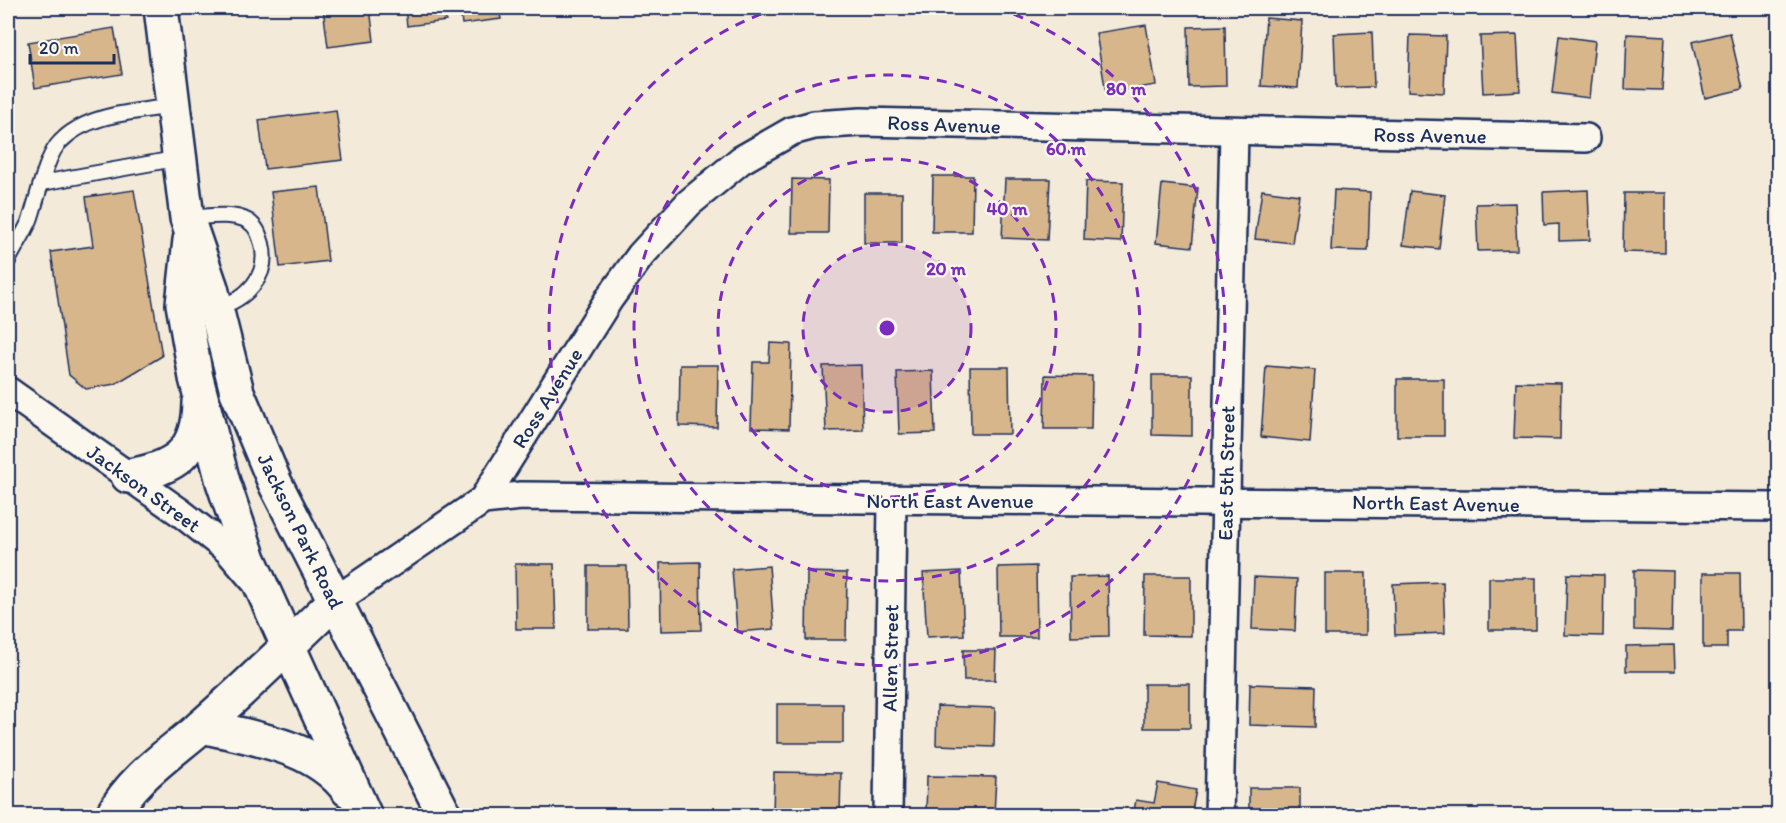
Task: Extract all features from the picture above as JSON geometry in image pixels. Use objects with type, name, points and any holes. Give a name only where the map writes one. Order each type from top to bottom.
[{"type":"main road","name":"Jackson Park Road","points":[[162,8],[189,225],[216,308],[237,392],[275,483],[446,816]]},
{"type":"main road","name":"Jackson Park Road","points":[[189,225],[183,304],[199,392],[234,519],[267,599],[364,814]]},
{"type":"main road","points":[[128,476],[152,472],[168,466],[183,454],[198,429],[199,392]]},
{"type":"main road","name":"North East Avenue","points":[[112,816],[121,800],[161,758],[202,726],[335,601]]},
{"type":"main road","points":[[202,726],[279,745],[326,767],[344,784],[364,814]]},
{"type":"street","name":"Ross Avenue","points":[[483,500],[609,299],[641,255],[689,202],[741,160],[792,131],[814,125],[861,122],[1586,138]]},
{"type":"street","name":"East 5th Street","points":[[1219,816],[1234,131]]},
{"type":"street","name":"Jackson Street","points":[[8,391],[181,513],[228,550],[267,599]]},
{"type":"street","name":"North East Avenue","points":[[335,601],[483,500],[521,496],[1779,507]]},
{"type":"street","name":"Allen Street","points":[[888,816],[892,500]]},
{"type":"lane","points":[[8,261],[29,222],[59,142],[88,124],[112,116],[173,106]]},
{"type":"lane","points":[[42,183],[180,158]]},
{"type":"lane","points":[[189,225],[224,216],[246,220],[258,229],[264,253],[262,272],[248,292],[230,304],[216,308]]},
{"type":"building","points":[[323,8],[370,8],[374,41],[328,47]]},
{"type":"building","points":[[405,8],[444,8],[446,21],[407,26]]},
{"type":"building","points":[[460,8],[499,8],[501,19],[462,24]]},
{"type":"building","points":[[515,8],[565,8],[516,14]]},
{"type":"building","points":[[1266,18],[1302,21],[1298,88],[1261,86]]},
{"type":"building","points":[[1146,25],[1156,85],[1106,93],[1096,33]]},
{"type":"building","points":[[1225,26],[1226,86],[1189,87],[1188,27]]},
{"type":"building","points":[[114,28],[122,74],[35,88],[28,42]]},
{"type":"building","points":[[1372,32],[1374,87],[1336,88],[1334,34]]},
{"type":"building","points":[[1730,33],[1743,89],[1705,98],[1692,42]]},
{"type":"building","points":[[1627,34],[1665,36],[1662,90],[1625,89]]},
{"type":"building","points":[[1410,35],[1446,36],[1444,93],[1408,91]]},
{"type":"building","points":[[1517,35],[1520,91],[1483,93],[1480,36]]},
{"type":"building","points":[[1559,36],[1595,41],[1589,98],[1552,93]]},
{"type":"building","points":[[336,110],[343,160],[265,169],[259,120]]},
{"type":"building","points":[[933,176],[973,176],[972,232],[932,232]]},
{"type":"building","points":[[792,179],[829,180],[828,233],[791,233]]},
{"type":"building","points":[[1005,179],[1050,179],[1047,240],[1002,238]]},
{"type":"building","points":[[1086,181],[1123,182],[1121,242],[1084,240]]},
{"type":"building","points":[[1162,184],[1198,188],[1192,247],[1156,243]]},
{"type":"building","points":[[319,187],[328,261],[280,267],[271,192]]},
{"type":"building","points":[[134,190],[162,356],[115,384],[86,389],[69,375],[51,252],[93,246],[86,197]]},
{"type":"building","points":[[1262,190],[1299,195],[1292,243],[1255,239]]},
{"type":"building","points":[[1334,190],[1370,192],[1368,251],[1331,250]]},
{"type":"building","points":[[1588,190],[1590,240],[1559,241],[1559,224],[1544,225],[1543,192]]},
{"type":"building","points":[[1410,191],[1445,195],[1439,249],[1403,245]]},
{"type":"building","points":[[864,193],[902,193],[902,243],[864,243]]},
{"type":"building","points":[[1624,193],[1665,193],[1665,253],[1623,252]]},
{"type":"building","points":[[1515,203],[1517,250],[1478,251],[1476,204]]},
{"type":"building","points":[[770,343],[791,344],[789,429],[751,428],[753,362],[769,362]]},
{"type":"building","points":[[680,365],[718,365],[717,427],[679,426]]},
{"type":"building","points":[[861,365],[863,430],[826,431],[823,366]]},
{"type":"building","points":[[1266,366],[1315,370],[1310,442],[1261,437]]},
{"type":"building","points":[[970,367],[1009,367],[1010,434],[971,434]]},
{"type":"building","points":[[933,371],[935,433],[899,434],[897,372]]},
{"type":"building","points":[[1045,375],[1092,376],[1091,429],[1044,429]]},
{"type":"building","points":[[1152,375],[1192,375],[1192,436],[1152,435]]},
{"type":"building","points":[[1397,379],[1444,379],[1444,436],[1397,436]]},
{"type":"building","points":[[1516,382],[1561,383],[1560,439],[1514,438]]},
{"type":"building","points":[[700,562],[701,630],[661,631],[660,563]]},
{"type":"building","points":[[515,564],[554,564],[556,629],[516,629]]},
{"type":"building","points":[[588,566],[627,566],[628,629],[588,629]]},
{"type":"building","points":[[769,566],[774,629],[737,632],[732,569]]},
{"type":"building","points":[[1036,566],[1037,637],[999,637],[998,567]]},
{"type":"building","points":[[1634,570],[1673,571],[1672,631],[1634,630]]},
{"type":"building","points":[[961,571],[964,635],[927,637],[923,573]]},
{"type":"building","points":[[807,572],[847,573],[846,640],[806,640]]},
{"type":"building","points":[[1325,573],[1366,573],[1366,635],[1325,635]]},
{"type":"building","points":[[1703,573],[1740,573],[1741,631],[1727,631],[1727,648],[1703,648]]},
{"type":"building","points":[[1567,574],[1604,575],[1603,636],[1565,635]]},
{"type":"building","points":[[1108,576],[1109,636],[1071,637],[1070,577]]},
{"type":"building","points":[[1145,576],[1191,576],[1191,636],[1144,635]]},
{"type":"building","points":[[1254,577],[1297,579],[1295,631],[1252,629]]},
{"type":"building","points":[[1489,578],[1536,578],[1536,630],[1489,630]]},
{"type":"building","points":[[1778,578],[1778,651],[1777,651]]},
{"type":"building","points":[[1443,582],[1445,633],[1395,635],[1393,584]]},
{"type":"building","points":[[1674,645],[1675,671],[1626,671],[1626,646]]},
{"type":"building","points":[[963,650],[996,650],[995,680],[964,680]]},
{"type":"building","points":[[1144,684],[1190,684],[1190,728],[1144,728]]},
{"type":"building","points":[[1250,684],[1316,686],[1315,727],[1249,725]]},
{"type":"building","points":[[777,704],[843,704],[843,743],[777,743]]},
{"type":"building","points":[[937,706],[995,708],[994,747],[936,745]]},
{"type":"building","points":[[774,772],[841,773],[840,816],[773,816]]},
{"type":"building","points":[[927,776],[996,777],[994,814],[926,816]]},
{"type":"building","points":[[1158,783],[1196,790],[1191,816],[1133,816],[1136,800],[1154,803]]},
{"type":"building","points":[[1249,788],[1300,788],[1300,816],[1249,816]]}]
